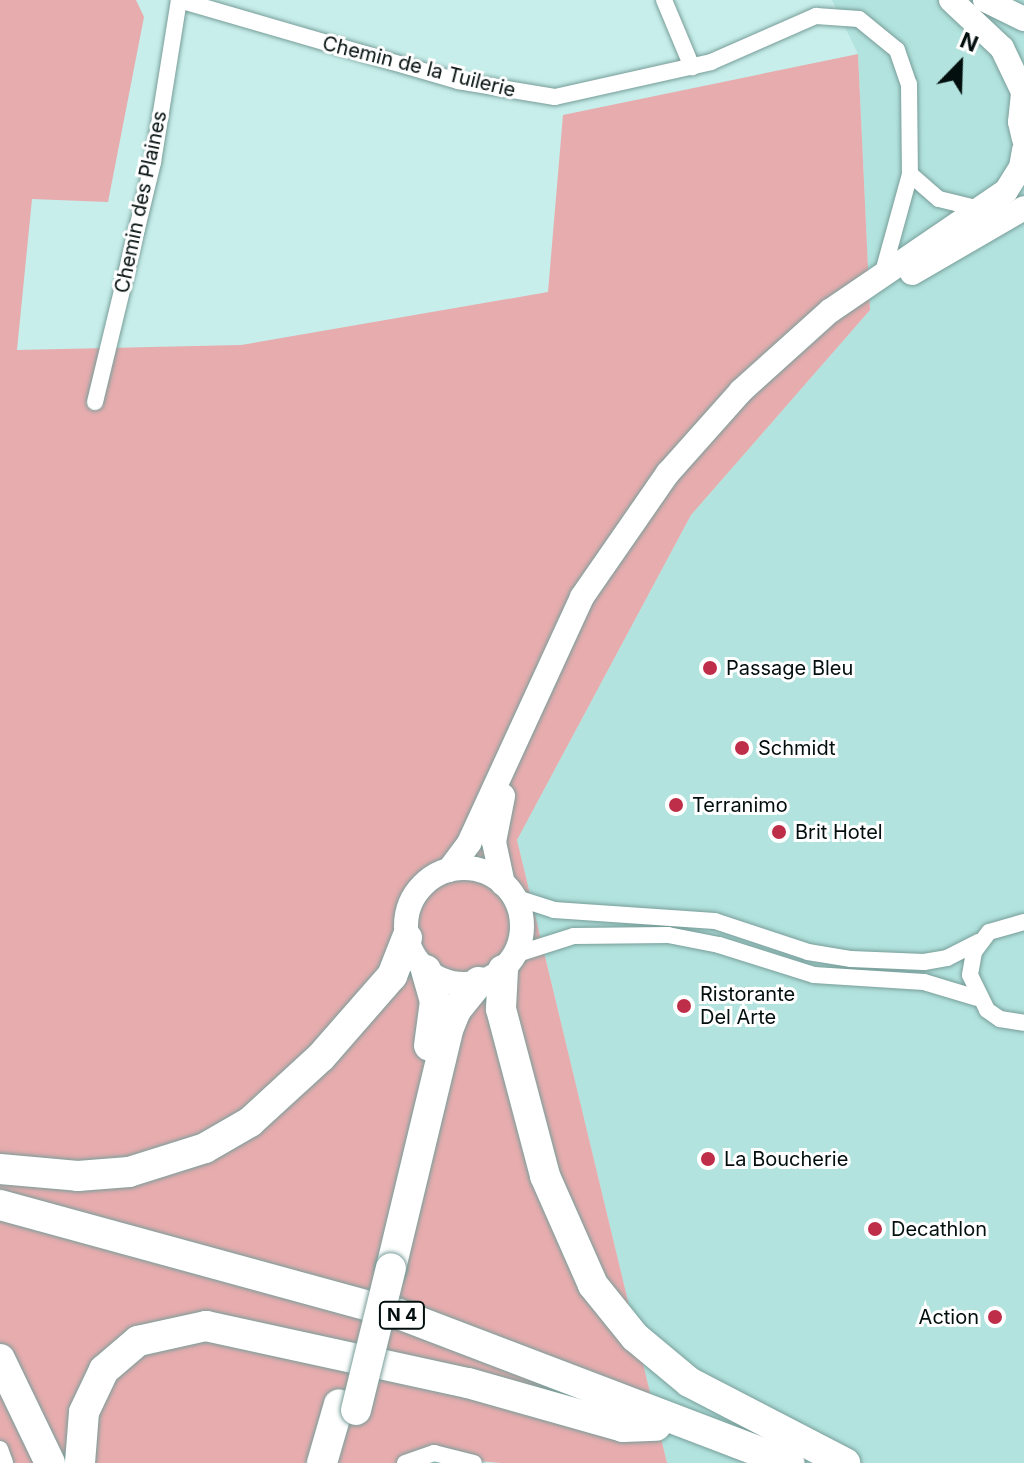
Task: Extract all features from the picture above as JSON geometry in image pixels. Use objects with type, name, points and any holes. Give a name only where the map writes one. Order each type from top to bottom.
[{"type":"highway","points":[[0,1169],[78,1176],[129,1172],[205,1148],[250,1122],[312,1066],[392,976],[407,938]]},
{"type":"highway","points":[[382,1265],[448,1030],[456,1010],[499,969]]},
{"type":"highway","points":[[499,969],[501,1009],[545,1176],[593,1285],[635,1337],[689,1382],[845,1463]]},
{"type":"highway","points":[[341,1463],[347,1407],[382,1265],[433,1027],[435,1001],[426,970]]},
{"type":"highway","name":"N 4","points":[[0,1205],[399,1314],[790,1463]]},
{"type":"highway","name":"N 4","points":[[0,1222],[305,1302],[656,1426],[747,1463]]},
{"type":"highway","points":[[80,1463],[84,1412],[104,1370],[138,1341],[158,1332],[206,1326],[468,1383],[623,1427],[656,1426]]},
{"type":"highway","points":[[0,1359],[50,1463]]},
{"type":"highway","points":[[322,1463],[347,1407]]},
{"type":"main road","points":[[951,0],[1002,48],[1023,87],[1024,139]]},
{"type":"main road","points":[[985,0],[1024,19]]},
{"type":"main road","points":[[1024,150],[1012,183],[980,209],[883,272],[830,311],[741,391],[623,532],[549,660],[469,843],[449,870],[420,888],[406,920],[407,938],[426,970],[442,980],[499,969],[522,926],[494,842],[499,806],[561,665],[594,603],[660,505],[753,398],[838,322],[1024,208]]},
{"type":"main road","points":[[449,870],[478,870],[509,890]]},
{"type":"street","name":"Chemin de la Tuilerie","points":[[179,0],[507,93],[555,97],[692,67],[736,53],[816,16],[859,19],[886,36],[905,66],[910,174],[883,272]]},
{"type":"street","name":"Chemin des Plaines","points":[[95,402],[153,162],[179,0]]},
{"type":"street","points":[[664,0],[692,67]]},
{"type":"street","points":[[910,174],[939,199],[980,209]]},
{"type":"street","points":[[509,890],[554,910],[715,921],[808,952],[851,959],[924,962],[947,958],[979,942],[1002,924],[1024,922]]},
{"type":"street","points":[[499,969],[574,936],[668,935],[719,945],[814,975],[924,982],[977,998],[1000,1019],[1024,1023]]},
{"type":"street","points":[[977,998],[970,975],[979,942]]},
{"type":"street","points":[[0,1449],[5,1463]]},
{"type":"street","points":[[405,1463],[434,1453],[474,1463]]},
{"type":"shaded area","points":[[0,0],[136,0],[144,17],[108,202],[32,199],[17,350],[241,345],[548,292],[563,115],[858,54],[870,310],[691,515],[517,840],[667,1463],[501,1463],[409,1455],[406,1463],[0,1463]]},
{"type":"shaded area","points":[[832,0],[1024,0],[1024,1463],[667,1463],[517,840],[691,515],[870,310],[858,54]]},
{"type":"place","name":"Passage Bleu","points":[[710,668]]},
{"type":"place","name":"Schmidt","points":[[742,748]]},
{"type":"place","name":"Terranimo","points":[[676,805]]},
{"type":"place","name":"Brit Hotel","points":[[779,832]]},
{"type":"place","name":"Ristorante Del Arte","points":[[684,1006]]},
{"type":"place","name":"La Boucherie","points":[[708,1159]]},
{"type":"place","name":"Decathlon","points":[[875,1229]]},
{"type":"place","name":"Action","points":[[995,1317]]}]
